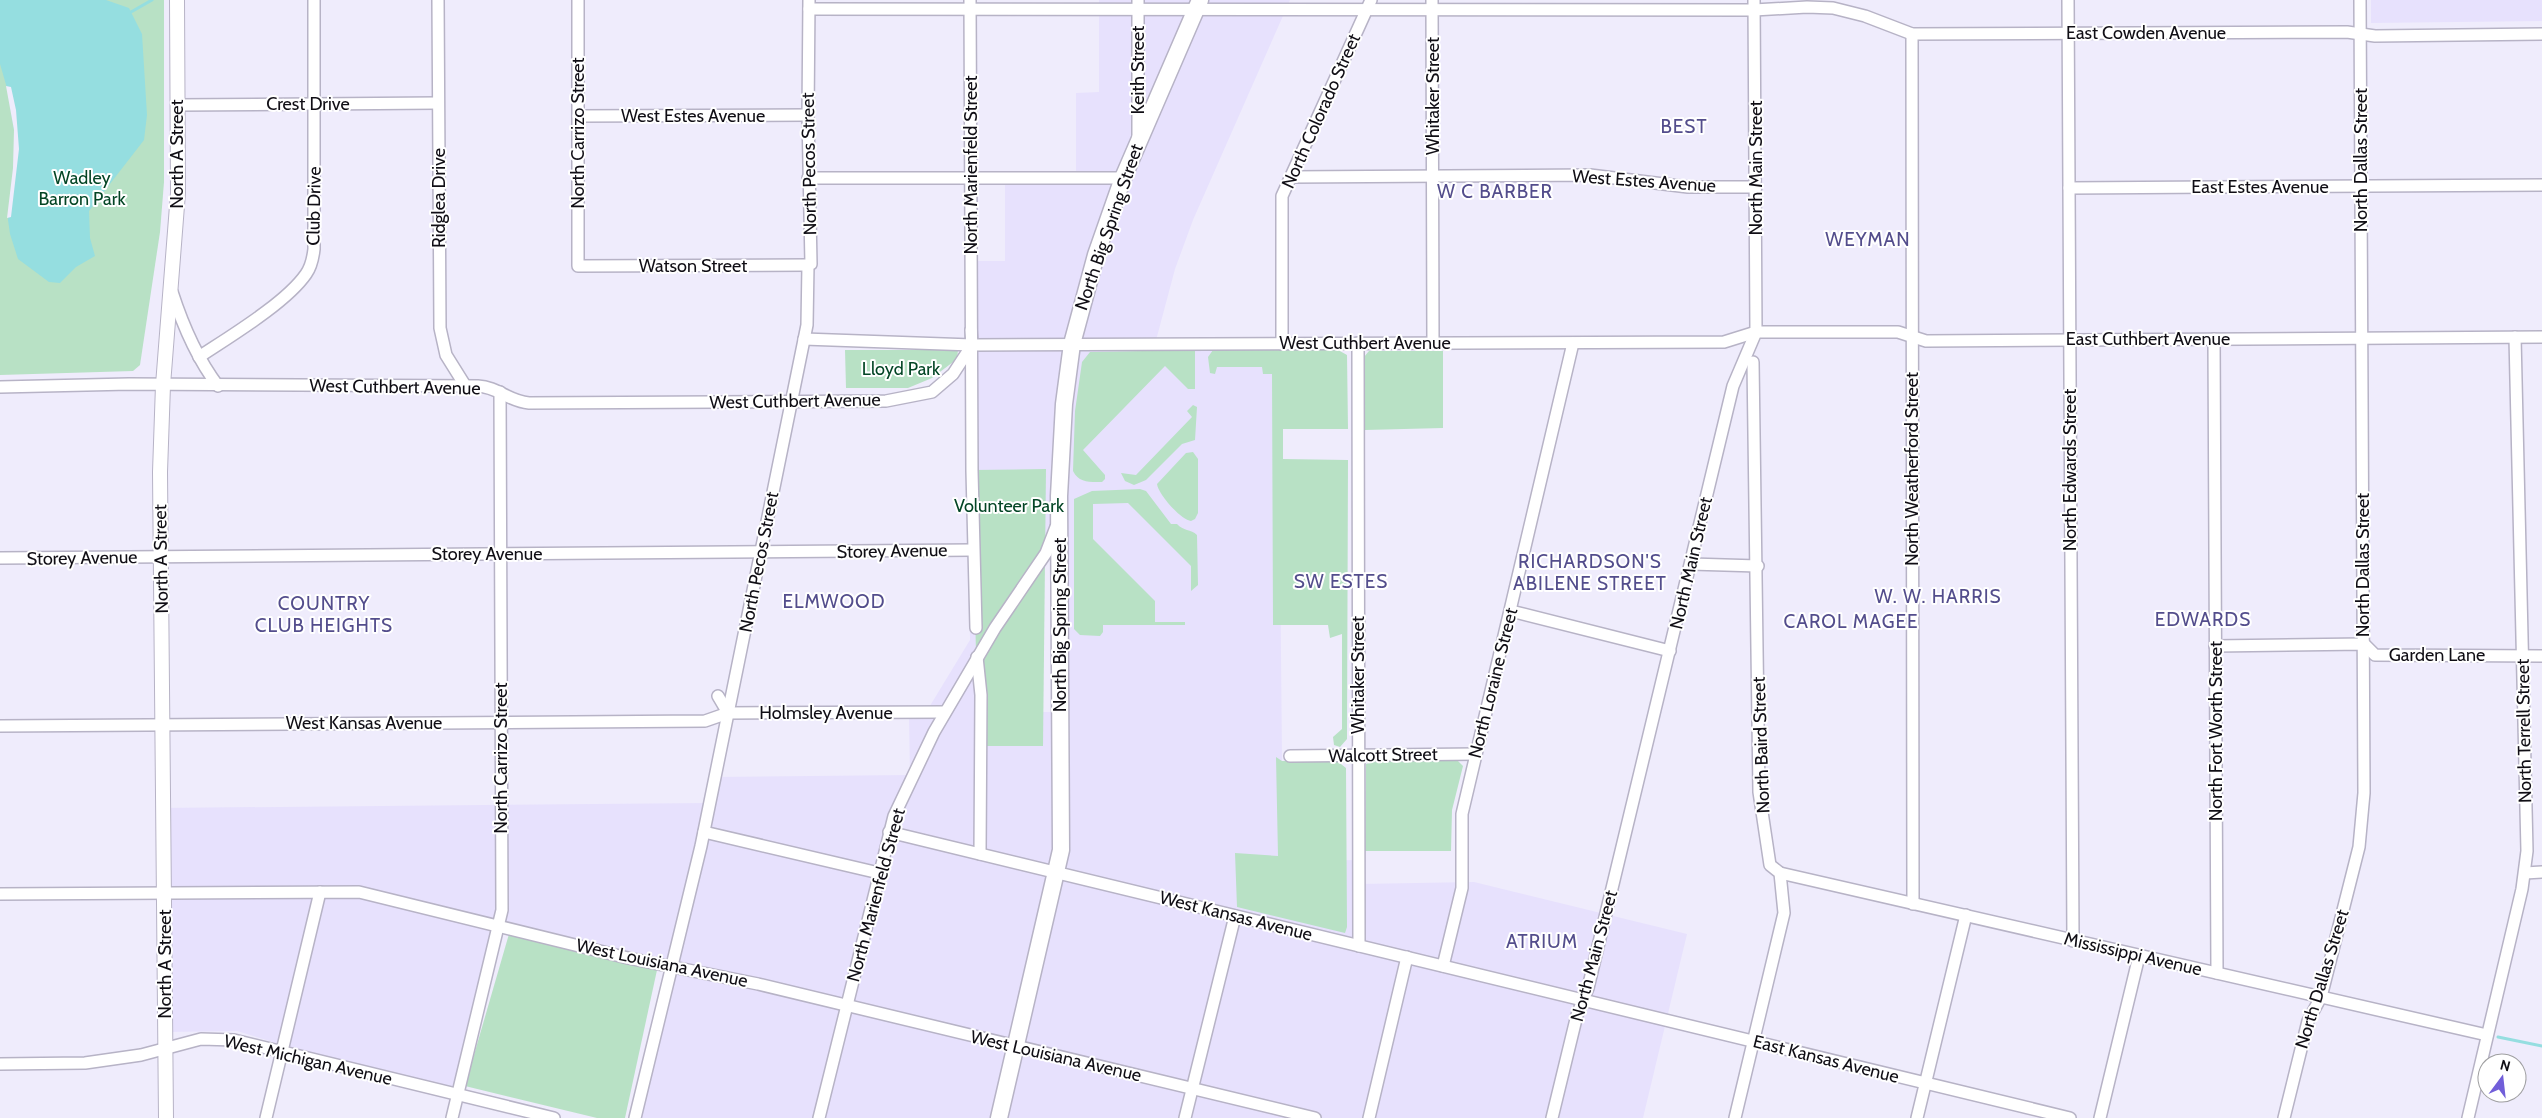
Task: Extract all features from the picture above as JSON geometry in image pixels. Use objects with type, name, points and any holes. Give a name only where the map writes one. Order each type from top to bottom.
[{"type":"highway","name":"North Big Spring Street","points":[[999,1118],[1061,850],[1059,522],[1064,404],[1072,344],[1096,255],[1138,140],[1198,4]]},
{"type":"main road","name":"North A Street","points":[[166,1118],[160,472],[163,385],[172,292],[178,193],[177,0]]},
{"type":"street","name":"Club Drive","points":[[199,358],[290,291],[307,274],[314,249],[314,0]]},
{"type":"street","name":"Ridglea Drive","points":[[438,0],[440,328],[446,355],[466,387]]},
{"type":"street","name":"North Carrizo Street","points":[[578,0],[578,266]]},
{"type":"street","name":"North Edwards Street","points":[[2068,0],[2074,940]]},
{"type":"street","name":"North Dallas Street","points":[[2284,1118],[2310,1014],[2321,997],[2359,848],[2364,793],[2360,0]]},
{"type":"street","name":"East Cowden Avenue","points":[[809,4],[1754,5],[1832,8],[1865,16],[1912,34],[2360,34],[2376,36],[2542,34]]},
{"type":"street","name":"North Pecos Street","points":[[635,1118],[704,832],[804,340],[808,265],[811,264],[808,178],[809,4]]},
{"type":"street","name":"North Marienfeld Street","points":[[970,4],[973,550],[976,628]]},
{"type":"street","name":"Keith Street","points":[[1138,4],[1138,140]]},
{"type":"street","name":"North Colorado Street","points":[[1282,344],[1282,196],[1369,4]]},
{"type":"street","name":"Whitaker Street","points":[[1432,4],[1433,343]]},
{"type":"street","name":"North Main Street","points":[[1552,1118],[1577,1015],[1588,988],[1733,386],[1756,332],[1754,5]]},
{"type":"street","name":"North Weatherford Street","points":[[1912,34],[1913,904]]},
{"type":"street","name":"Crest Drive","points":[[178,104],[438,103]]},
{"type":"street","name":"West Estes Avenue","points":[[578,116],[808,115]]},
{"type":"street","name":"West Estes Avenue","points":[[1291,177],[1590,175],[1688,187],[1756,187]]},
{"type":"street","points":[[808,178],[1124,178]]},
{"type":"street","name":"East Estes Avenue","points":[[2069,188],[2542,185]]},
{"type":"street","name":"Watson Street","points":[[578,266],[808,265]]},
{"type":"street","points":[[172,292],[185,332],[199,358],[218,386]]},
{"type":"street","name":"East Cuthbert Avenue","points":[[1756,332],[1898,332],[1926,341],[2542,337]]},
{"type":"street","name":"West Cuthbert Avenue","points":[[804,340],[972,345],[1724,342],[1756,332]]},
{"type":"street","name":"North Terrell Street","points":[[2468,1118],[2525,873],[2528,850],[2515,337]]},
{"type":"street","name":"North Fort Worth Street","points":[[2214,339],[2217,973]]},
{"type":"street","name":"Whitaker Street","points":[[1358,343],[1359,946]]},
{"type":"street","name":"North Loraine Street","points":[[1443,966],[1462,888],[1462,814],[1573,343]]},
{"type":"street","name":"West Cuthbert Avenue","points":[[0,387],[129,384],[486,387],[500,392],[511,400],[529,403],[886,401],[932,392],[953,374],[972,345]]},
{"type":"street","name":"North Baird Street","points":[[1735,1118],[1784,913],[1780,873],[1770,865],[1759,792],[1758,566],[1754,362]]},
{"type":"street","name":"North Carrizo Street","points":[[452,1118],[502,910],[500,392]]},
{"type":"street","name":"North Marienfeld Street","points":[[819,1118],[888,832],[914,771],[945,712],[977,657],[1046,553],[1059,522]]},
{"type":"street","name":"Storey Avenue","points":[[0,558],[973,550]]},
{"type":"street","points":[[1690,564],[1758,566]]},
{"type":"street","points":[[1510,611],[1670,651]]},
{"type":"street","name":"Garden Lane","points":[[2216,646],[2364,644],[2375,655],[2542,656]]},
{"type":"street","points":[[977,657],[981,695],[980,854]]},
{"type":"street","points":[[718,696],[728,713]]},
{"type":"street","name":"Holmsley Avenue","points":[[728,713],[945,712]]},
{"type":"street","name":"West Kansas Avenue","points":[[0,726],[705,721],[728,713]]},
{"type":"street","name":"Walcott Street","points":[[1290,756],[1476,754]]},
{"type":"street","points":[[704,832],[879,873]]},
{"type":"street","name":"West Kansas Avenue","points":[[888,832],[1583,1000]]},
{"type":"street","points":[[2525,873],[2542,872]]},
{"type":"street","name":"Mississippi Avenue","points":[[1780,873],[2487,1036]]},
{"type":"street","points":[[266,1118],[320,892]]},
{"type":"street","name":"West Louisiana Avenue","points":[[0,894],[359,892],[628,958],[672,965],[847,1005],[1315,1118]]},
{"type":"street","points":[[1917,1118],[1966,915]]},
{"type":"street","points":[[1185,1118],[1235,916]]},
{"type":"street","points":[[2100,1118],[2139,956]]},
{"type":"street","points":[[1369,1118],[1408,957]]},
{"type":"street","name":"East Kansas Avenue","points":[[1583,1000],[2070,1118]]},
{"type":"street","name":"West Michigan Avenue","points":[[0,1064],[85,1063],[141,1055],[211,1038],[234,1040],[554,1118]]},
{"type":"shaded area","points":[[0,0],[106,0],[129,8],[142,34],[147,115],[144,140],[89,211],[90,238],[95,256],[76,267],[60,283],[49,282],[18,259],[10,234],[8,220],[14,168],[14,130],[7,88],[0,64]]},
{"type":"shaded area","points":[[1099,0],[1290,0],[1193,220],[1175,269],[1155,344],[1278,343],[1283,861],[1359,860],[1359,884],[1474,882],[1687,934],[1643,1118],[635,1118],[673,962],[501,920],[458,1093],[372,1072],[237,1031],[165,1032],[158,808],[709,803],[714,777],[910,775],[909,715],[925,714],[970,640],[968,261],[1005,261],[1005,177],[1076,177],[1076,93],[1099,92]],"holes":[[[1049,550],[1060,550],[1061,712],[986,712]]]},
{"type":"shaded area","points":[[2371,0],[2542,0],[2542,21],[2371,23]]},
{"type":"green space","name":"Wadley Barron Park","points":[[0,0],[164,0],[164,182],[160,232],[140,365],[133,371],[0,375]]},
{"type":"green space","name":"Lloyd Park","points":[[845,350],[958,350],[957,359],[932,378],[908,388],[846,388]]},
{"type":"green space","points":[[1195,350],[1195,389],[1188,389],[1165,366],[1083,450],[1105,475],[1105,479],[1102,482],[1093,482],[1078,478],[1073,471],[1075,411],[1082,362],[1090,352]]},
{"type":"green space","points":[[1213,350],[1338,350],[1347,355],[1348,429],[1283,429],[1283,459],[1348,460],[1347,739],[1340,747],[1334,745],[1333,737],[1342,729],[1342,634],[1330,638],[1328,625],[1273,625],[1272,374],[1263,374],[1262,367],[1217,367],[1215,374],[1210,373],[1208,357]]},
{"type":"green space","points":[[1369,351],[1443,351],[1443,428],[1365,430],[1364,357]]},
{"type":"green space","points":[[1193,405],[1197,407],[1195,440],[1182,444],[1146,480],[1134,485],[1125,481],[1121,473],[1136,475],[1192,417],[1187,411]]},
{"type":"green space","points":[[1193,452],[1198,459],[1198,513],[1195,519],[1191,521],[1187,520],[1171,506],[1161,494],[1157,484],[1186,453]]},
{"type":"green space","name":"Volunteer Park","points":[[1046,469],[1043,746],[978,746],[972,470]]},
{"type":"green space","points":[[1140,489],[1146,491],[1171,524],[1177,524],[1197,535],[1198,585],[1191,591],[1191,566],[1128,503],[1093,504],[1093,539],[1155,601],[1155,622],[1185,622],[1185,625],[1103,625],[1103,632],[1100,636],[1080,635],[1074,629],[1074,499],[1092,491]]},
{"type":"green space","points":[[1276,757],[1282,761],[1337,761],[1346,768],[1347,927],[1345,933],[1237,907],[1235,853],[1278,856]]},
{"type":"green space","points":[[1457,760],[1463,766],[1452,810],[1451,851],[1365,851],[1366,764],[1373,762]]},
{"type":"green space","points":[[509,934],[657,970],[625,1118],[597,1118],[465,1086]]},
{"type":"pier","points":[[6,86],[11,87],[16,110],[19,149],[11,217],[7,218],[13,168],[14,130]]},
{"type":"waterway","points":[[131,12],[152,0]]},
{"type":"waterway","points":[[2498,1037],[2542,1046]]},
{"type":"district","name":"BEST","points":[[1684,126]]},
{"type":"district","name":"W C BARBER","points":[[1495,191]]},
{"type":"district","name":"WEYMAN","points":[[1868,239]]},
{"type":"district","name":"RICHARDSON'S ABILENE STREET","points":[[1590,572]]},
{"type":"district","name":"SW ESTES","points":[[1341,581]]},
{"type":"district","name":"W. W. HARRIS","points":[[1938,596]]},
{"type":"district","name":"ELMWOOD","points":[[834,601]]},
{"type":"district","name":"COUNTRY CLUB HEIGHTS","points":[[324,614]]},
{"type":"district","name":"EDWARDS","points":[[2203,619]]},
{"type":"district","name":"CAROL MAGEE","points":[[1851,621]]},
{"type":"district","name":"ATRIUM","points":[[1542,941]]}]
